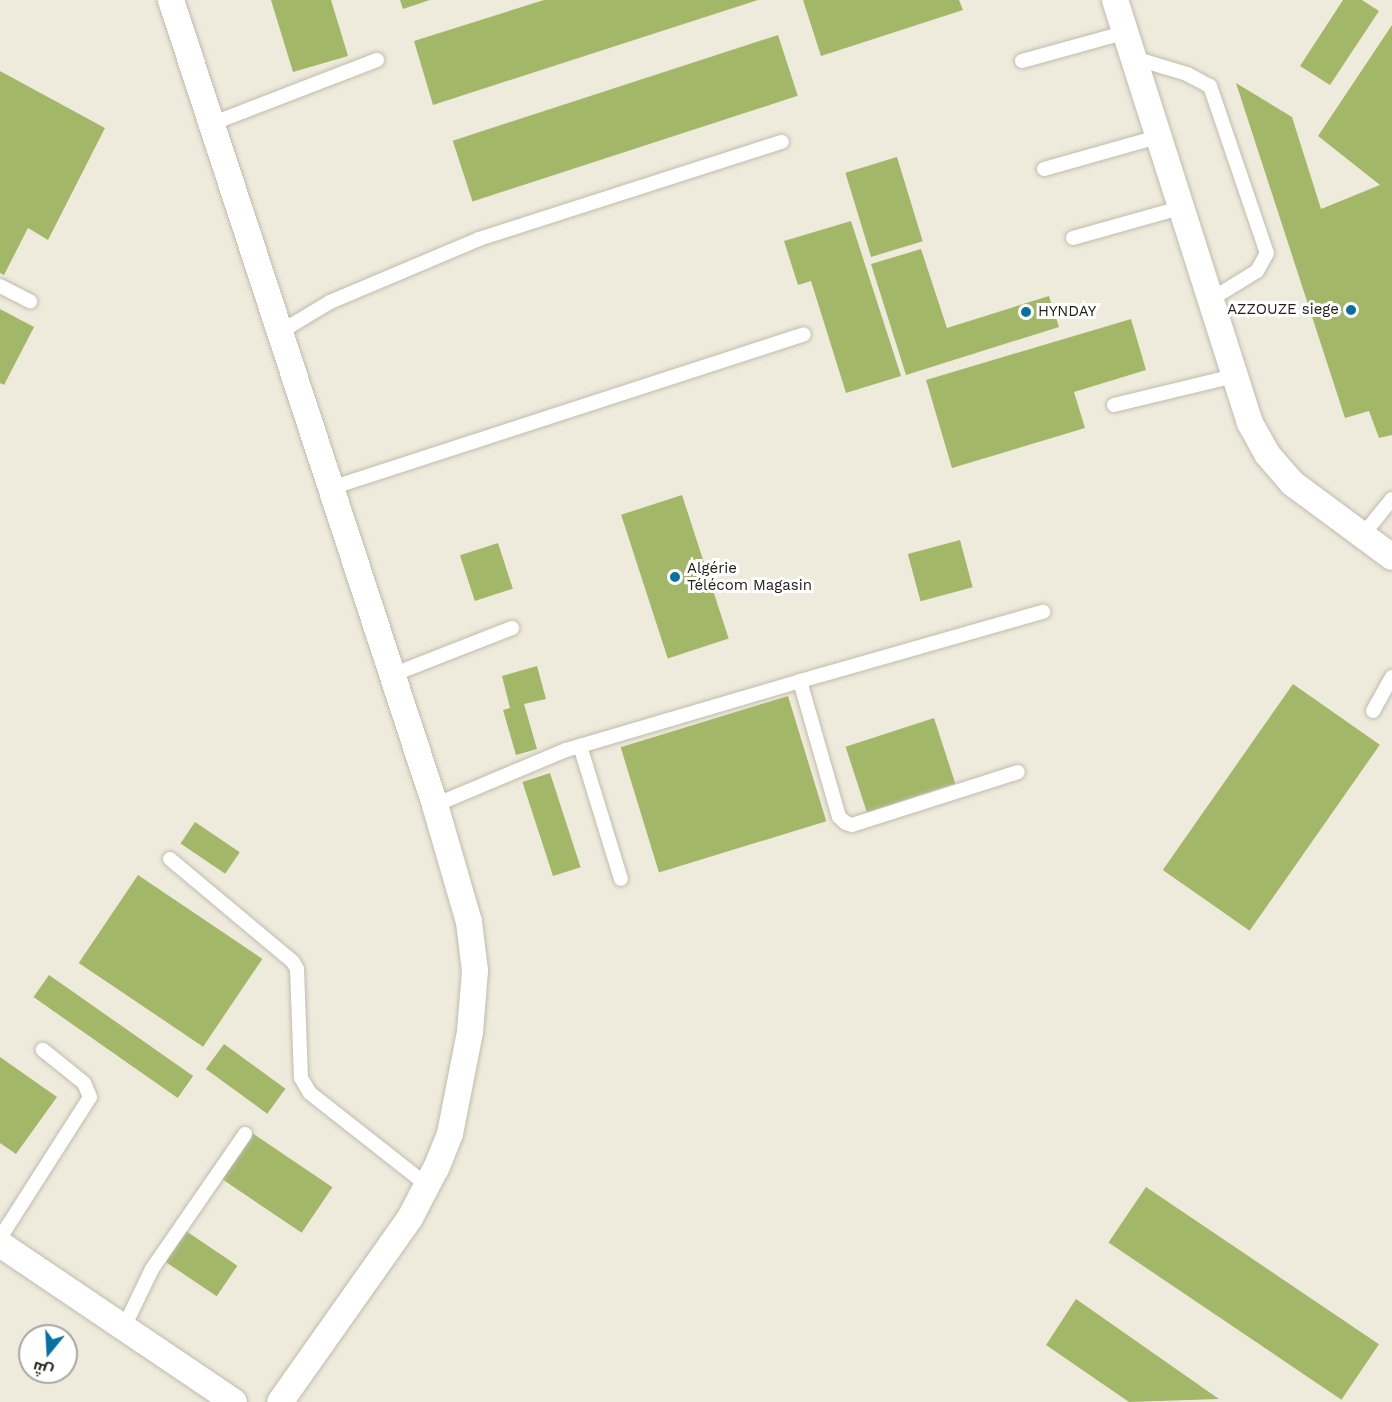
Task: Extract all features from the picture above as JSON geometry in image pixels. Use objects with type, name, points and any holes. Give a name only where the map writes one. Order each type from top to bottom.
[{"type":"street","points":[[171,0],[435,805],[470,922],[475,971],[470,1032],[450,1134],[427,1185],[410,1218],[280,1402]]},
{"type":"street","points":[[1115,0],[1250,423],[1267,454],[1292,483],[1361,537],[1392,557]]},
{"type":"street","points":[[0,1244],[234,1402]]},
{"type":"lane","points":[[1022,61],[1128,45],[1210,86],[1267,253],[1257,271],[1210,300]]},
{"type":"lane","points":[[211,124],[377,60]]},
{"type":"lane","points":[[1044,169],[1157,137]]},
{"type":"lane","points":[[279,332],[330,302],[479,239],[782,142]]},
{"type":"lane","points":[[1073,238],[1180,208]]},
{"type":"lane","points":[[0,286],[30,301]]},
{"type":"lane","points":[[331,488],[804,334]]},
{"type":"lane","points":[[1114,405],[1234,376]]},
{"type":"lane","points":[[1361,537],[1392,499]]},
{"type":"lane","points":[[435,805],[580,746],[1044,612]]},
{"type":"lane","points":[[392,675],[512,628]]},
{"type":"lane","points":[[1373,711],[1392,677]]},
{"type":"lane","points":[[800,681],[839,817],[846,823],[852,825],[1018,772]]},
{"type":"lane","points":[[580,746],[621,879]]},
{"type":"lane","points":[[170,859],[293,962],[297,969],[301,1078],[310,1093],[427,1185]]},
{"type":"lane","points":[[0,1238],[90,1096],[84,1083],[43,1050]]},
{"type":"lane","points":[[124,1327],[152,1269],[245,1134]]},
{"type":"building","points":[[271,0],[331,0],[348,56],[293,72]]},
{"type":"building","points":[[400,0],[430,0],[403,9]]},
{"type":"building","points":[[544,0],[758,0],[433,105],[414,41]]},
{"type":"building","points":[[803,0],[959,0],[963,10],[821,56]]},
{"type":"building","points":[[1343,0],[1362,0],[1379,11],[1330,85],[1300,66]]},
{"type":"building","name":"AZZOUZE siege","points":[[1392,25],[1392,435],[1379,438],[1369,411],[1345,418],[1236,83],[1292,117],[1321,209],[1380,185],[1318,136]]},
{"type":"building","points":[[778,35],[798,96],[473,202],[453,141]]},
{"type":"building","points":[[0,71],[105,128],[48,240],[28,228],[4,275],[0,273]]},
{"type":"building","points":[[897,157],[923,241],[871,257],[845,173]]},
{"type":"building","points":[[851,221],[901,376],[846,393],[811,281],[798,285],[784,241]]},
{"type":"building","name":"HYNDAY","points":[[921,249],[947,328],[1049,296],[1059,327],[906,375],[871,264]]},
{"type":"building","points":[[0,309],[34,327],[4,385],[0,383]]},
{"type":"building","points":[[1131,319],[1146,370],[1074,392],[1085,428],[952,468],[926,380]]},
{"type":"building","name":"Algérie Télécom Magasin","points":[[682,495],[729,639],[668,658],[621,515]]},
{"type":"building","points":[[960,540],[973,587],[921,601],[908,554]]},
{"type":"building","points":[[498,543],[513,589],[475,601],[460,555]]},
{"type":"building","points":[[537,666],[546,699],[524,704],[537,749],[516,755],[503,710],[510,708],[502,676]]},
{"type":"building","points":[[1293,684],[1380,745],[1250,931],[1163,870]]},
{"type":"building","points":[[788,696],[826,821],[659,872],[621,747]]},
{"type":"building","points":[[934,718],[955,784],[867,812],[846,747]]},
{"type":"building","points":[[550,773],[581,867],[553,876],[522,782]]},
{"type":"building","points":[[195,822],[240,852],[225,874],[180,844]]},
{"type":"building","points":[[138,875],[262,959],[203,1047],[79,963]]},
{"type":"building","points":[[49,975],[193,1076],[178,1098],[34,997]]},
{"type":"building","points":[[224,1044],[285,1089],[267,1114],[206,1069]]},
{"type":"building","points":[[0,1057],[57,1097],[16,1154],[0,1143]]},
{"type":"building","points":[[252,1133],[332,1187],[302,1233],[221,1179]]},
{"type":"building","points":[[1146,1187],[1379,1344],[1341,1400],[1109,1243]]},
{"type":"building","points":[[186,1231],[237,1266],[217,1296],[165,1262]]},
{"type":"building","points":[[1076,1299],[1219,1399],[1129,1402],[1046,1345]]},
{"type":"place","name":"AZZOUZE siege","points":[[1351,310]]},
{"type":"place","name":"HYNDAY","points":[[1026,312]]},
{"type":"place","name":"Algérie Télécom Magasin","points":[[675,577]]}]
